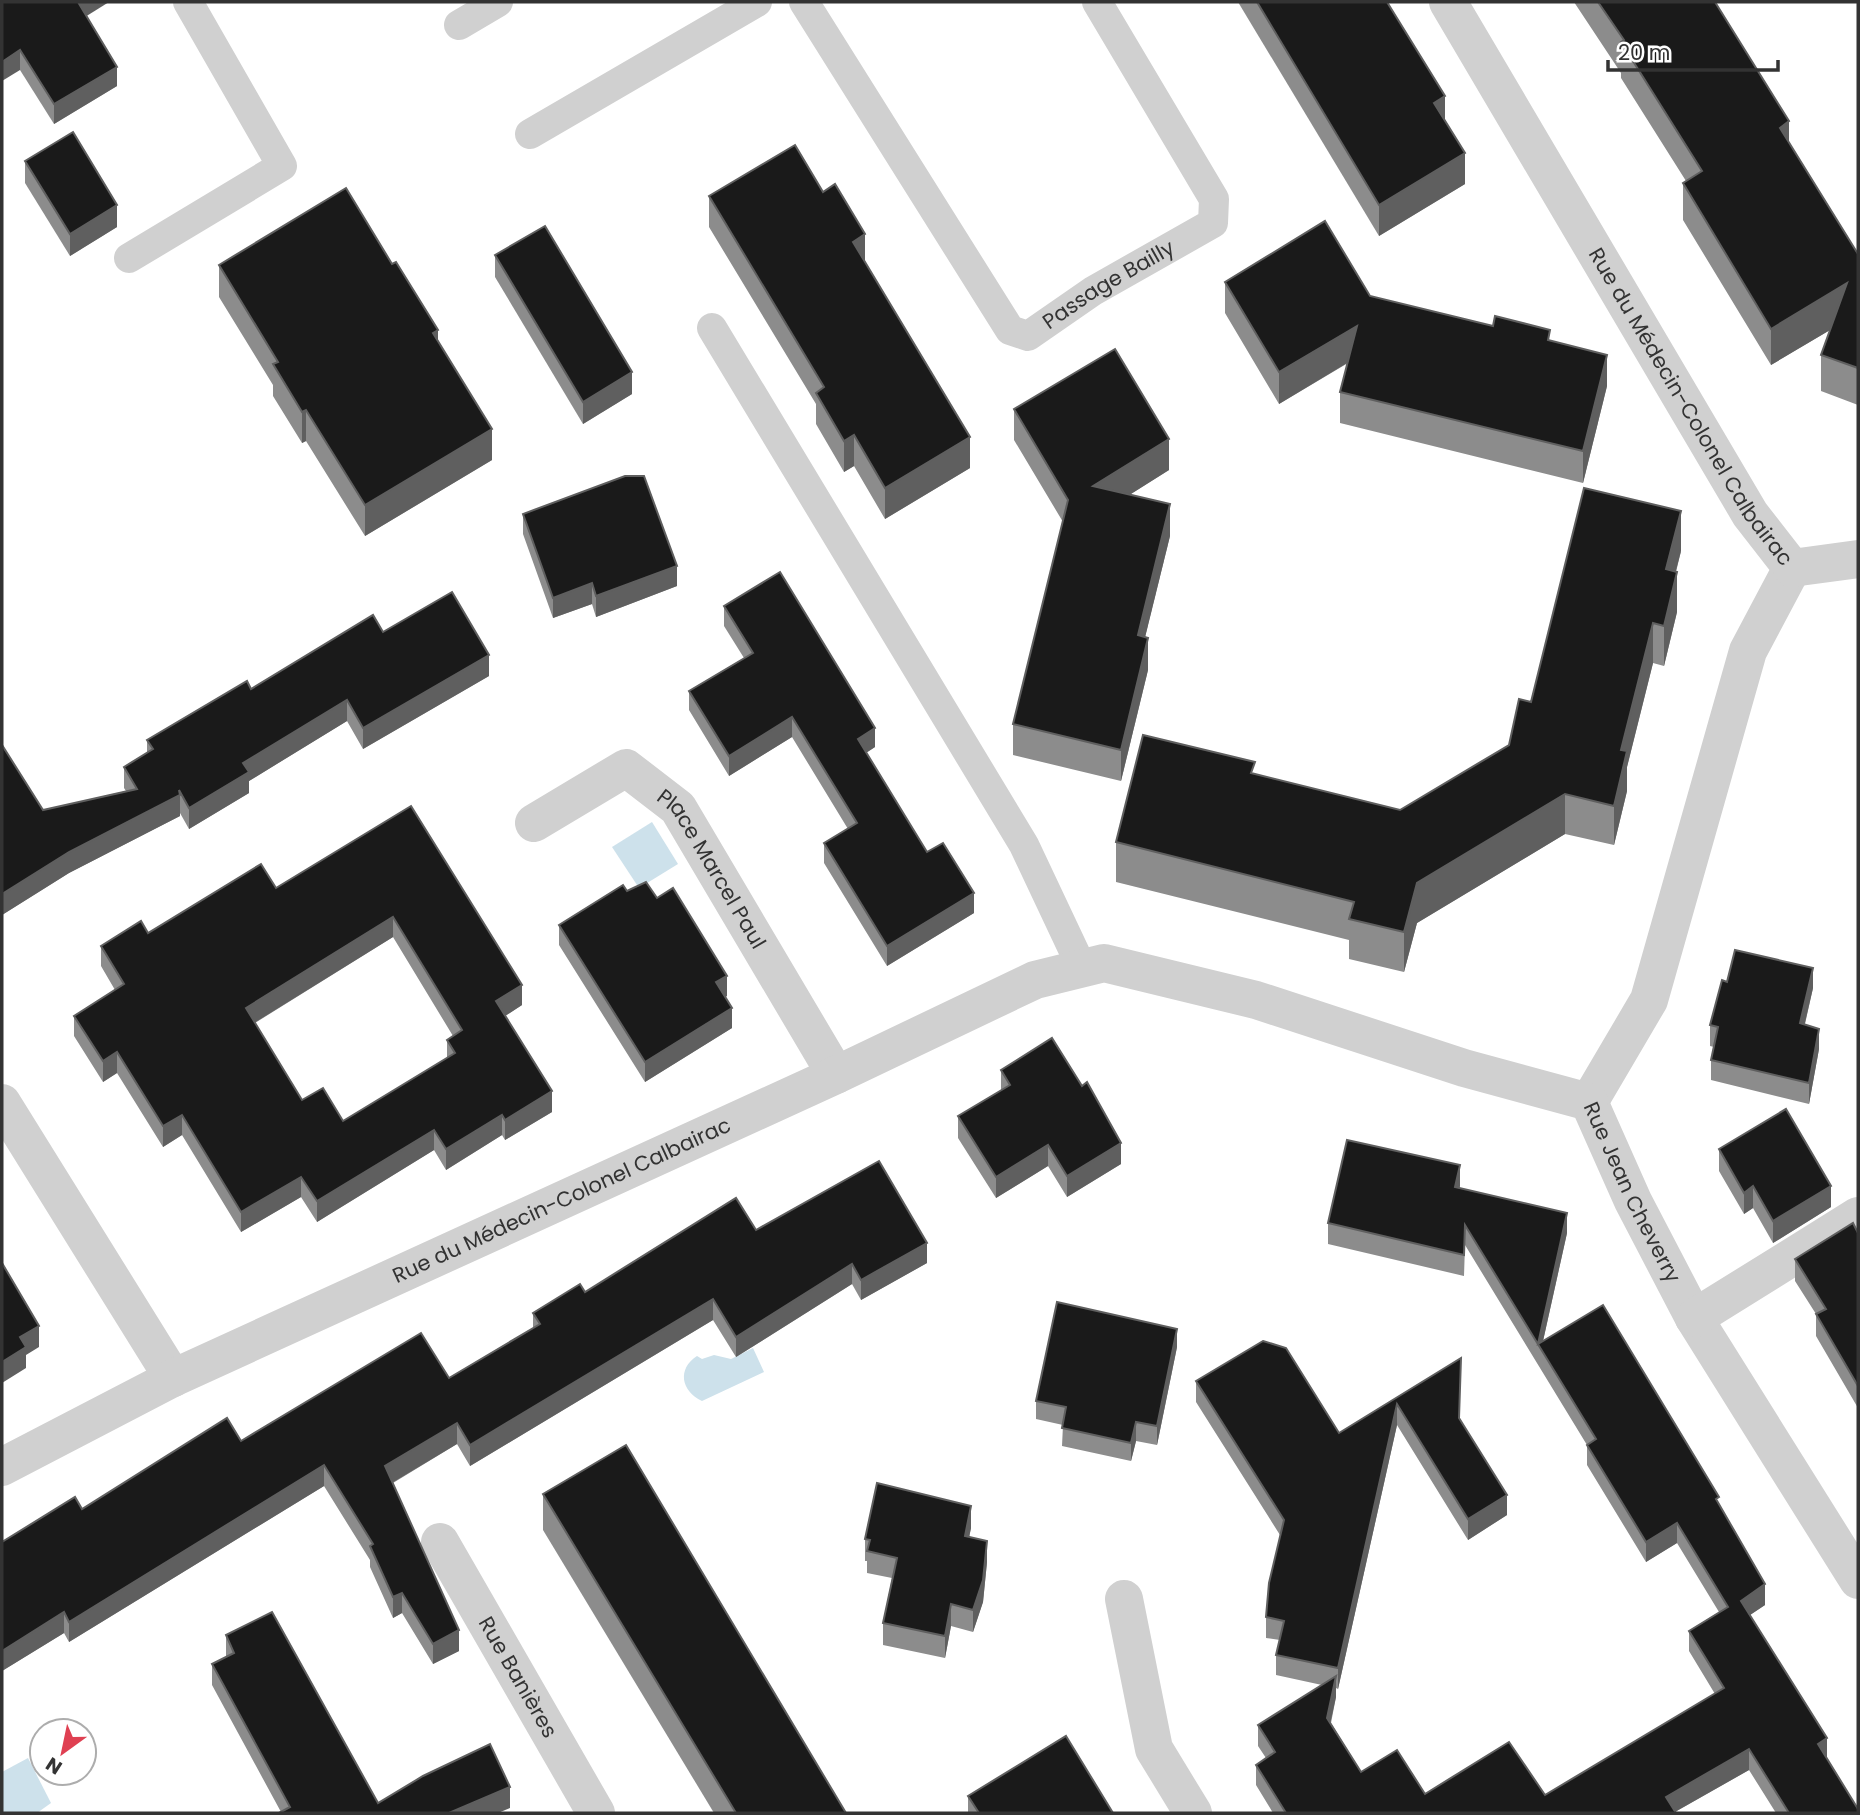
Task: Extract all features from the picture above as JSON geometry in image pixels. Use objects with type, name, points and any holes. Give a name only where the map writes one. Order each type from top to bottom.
[{"type":"street","name":"Rue du Médecin-Colonel Calbairac","points":[[1448,2],[1751,514],[1791,568],[1748,651],[1649,1000],[1589,1102]]},
{"type":"street","points":[[1791,568],[1858,559]]},
{"type":"street","name":"Place Marcel Paul","points":[[534,823],[626,768],[678,808],[836,1075]]},
{"type":"street","name":"Rue du Médecin-Colonel Calbairac","points":[[2,1467],[173,1378],[836,1075],[1035,980],[1104,963],[1256,1000]]},
{"type":"street","name":"Rue Jean Cheverry","points":[[1256,1000],[1464,1068],[1589,1102],[1633,1201],[1694,1318],[1858,1580]]},
{"type":"street","points":[[2,1103],[173,1378]]},
{"type":"street","points":[[1694,1318],[1858,1216]]},
{"type":"street","name":"Rue Banières","points":[[440,1542],[596,1813]]},
{"type":"street","points":[[1124,1599],[1154,1749],[1193,1813]]},
{"type":"lane","points":[[129,258],[282,166],[188,2]]},
{"type":"lane","points":[[459,25],[498,2]]},
{"type":"lane","name":"Passage Bailly","points":[[804,2],[1010,330],[1028,336],[1093,291],[1213,223],[1214,199],[1097,2]]},
{"type":"lane","points":[[530,134],[744,4]]},
{"type":"lane","points":[[712,328],[1024,845],[1082,968]]},
{"type":"water","points":[[652,822],[678,864],[639,888],[612,847]]},
{"type":"water","points":[[753,1348],[764,1372],[702,1401],[686,1386],[686,1367],[697,1356],[702,1359],[714,1355],[731,1359]]},
{"type":"water","points":[[28,1758],[28,1787],[43,1787],[51,1803],[37,1813],[2,1813],[2,1772]]},
{"type":"building","points":[[2,2],[78,2],[117,67],[54,104],[20,50],[2,62]]},
{"type":"building","points":[[1257,2],[1387,2],[1445,96],[1434,103],[1465,153],[1379,205]]},
{"type":"building","points":[[1598,2],[1715,2],[1789,121],[1780,128],[1858,254],[1858,368],[1821,355],[1847,283],[1771,329],[1683,183],[1702,171],[1621,42],[1624,40]]},
{"type":"building","points":[[73,132],[117,205],[70,234],[25,161]]},
{"type":"building","points":[[795,145],[823,192],[835,184],[865,234],[853,242],[970,437],[885,488],[854,435],[844,441],[816,393],[824,387],[709,196]]},
{"type":"building","points":[[346,188],[392,264],[396,262],[438,330],[433,333],[492,429],[365,505],[306,410],[302,412],[273,364],[278,362],[219,265]]},
{"type":"building","points":[[1325,221],[1370,296],[1493,326],[1495,316],[1550,330],[1548,340],[1607,355],[1583,451],[1340,392],[1357,326],[1279,372],[1225,282]]},
{"type":"building","points":[[545,226],[632,372],[583,402],[495,255]]},
{"type":"building","points":[[1115,349],[1169,439],[1093,486],[1170,504],[1138,635],[1148,638],[1121,750],[1013,724],[1068,500],[1014,409]]},
{"type":"building","points":[[625,476],[644,476],[677,566],[596,596],[592,583],[553,598],[523,514]]},
{"type":"building","points":[[1584,488],[1681,511],[1666,569],[1677,572],[1664,626],[1653,623],[1621,750],[1627,751],[1614,806],[1565,794],[1417,883],[1404,932],[1349,919],[1354,902],[1116,842],[1143,735],[1255,762],[1251,773],[1400,810],[1509,745],[1519,699],[1531,702]]},
{"type":"building","points":[[780,572],[875,728],[858,739],[927,852],[943,843],[974,893],[887,946],[824,843],[857,823],[792,717],[729,756],[689,691],[753,653],[724,606]]},
{"type":"building","points":[[452,592],[489,655],[363,728],[347,700],[243,763],[249,772],[189,808],[179,790],[180,795],[69,852],[2,894],[2,745],[43,810],[137,789],[124,767],[153,749],[147,740],[247,681],[251,689],[373,615],[383,632]]},
{"type":"building","points":[[411,806],[522,985],[496,1001],[552,1091],[505,1120],[502,1115],[446,1149],[434,1130],[317,1201],[301,1177],[241,1212],[182,1115],[163,1126],[117,1052],[103,1061],[74,1016],[124,984],[101,946],[141,921],[148,933],[261,864],[276,888]],"holes":[[[393,917],[462,1030],[447,1040],[455,1053],[343,1121],[323,1088],[302,1100],[246,1008]]]},
{"type":"building","points":[[646,882],[657,898],[673,888],[727,976],[716,982],[732,1008],[645,1062],[559,925],[623,885],[627,891]]},
{"type":"building","points":[[1735,950],[1813,968],[1800,1023],[1819,1029],[1809,1083],[1711,1060],[1718,1027],[1710,1025],[1722,980],[1727,982]]},
{"type":"building","points":[[1052,1038],[1082,1086],[1087,1082],[1121,1143],[1067,1176],[1048,1145],[996,1177],[958,1116],[1010,1085],[1001,1070]]},
{"type":"building","points":[[1786,1109],[1831,1186],[1773,1221],[1753,1186],[1744,1193],[1719,1149]]},
{"type":"building","points":[[1347,1140],[1460,1165],[1455,1187],[1567,1213],[1538,1344],[1603,1305],[1719,1497],[1716,1499],[1765,1584],[1741,1601],[1827,1738],[1818,1744],[1858,1813],[1789,1813],[1749,1749],[1666,1797],[1676,1813],[1286,1813],[1256,1765],[1275,1752],[1258,1725],[1336,1676],[1327,1718],[1361,1772],[1397,1750],[1425,1794],[1509,1742],[1545,1795],[1724,1688],[1689,1631],[1728,1607],[1677,1523],[1646,1542],[1587,1445],[1596,1439],[1465,1225],[1464,1255],[1328,1223]]},
{"type":"building","points":[[879,1161],[927,1243],[861,1280],[852,1264],[736,1337],[713,1299],[470,1445],[457,1423],[385,1466],[459,1630],[433,1644],[402,1593],[393,1597],[370,1546],[373,1544],[324,1465],[69,1622],[64,1612],[2,1651],[2,1542],[75,1497],[82,1509],[227,1418],[241,1441],[421,1333],[449,1378],[540,1324],[533,1313],[580,1284],[585,1292],[736,1198],[756,1230]]},
{"type":"building","points":[[1853,1223],[1858,1233],[1858,1386],[1816,1314],[1826,1309],[1795,1259]]},
{"type":"building","points":[[2,1263],[39,1326],[20,1337],[26,1347],[2,1362]]},
{"type":"building","points":[[1057,1302],[1177,1329],[1157,1426],[1136,1422],[1131,1443],[1062,1428],[1066,1407],[1036,1401]]},
{"type":"building","points":[[1263,1341],[1286,1348],[1339,1433],[1461,1358],[1459,1418],[1507,1495],[1468,1519],[1397,1404],[1338,1668],[1276,1655],[1284,1621],[1266,1617],[1269,1583],[1284,1520],[1196,1381]]},
{"type":"building","points":[[626,1445],[846,1813],[736,1813],[543,1494]]},
{"type":"building","points":[[877,1483],[971,1506],[965,1536],[987,1541],[983,1580],[973,1610],[951,1604],[945,1636],[883,1623],[897,1558],[867,1551],[870,1540],[865,1539]]},
{"type":"building","points":[[272,1612],[378,1803],[423,1776],[490,1744],[510,1787],[449,1813],[279,1813],[290,1807],[212,1664],[234,1653],[226,1635]]},
{"type":"building","points":[[1066,1736],[1113,1813],[979,1813],[968,1796]]}]
